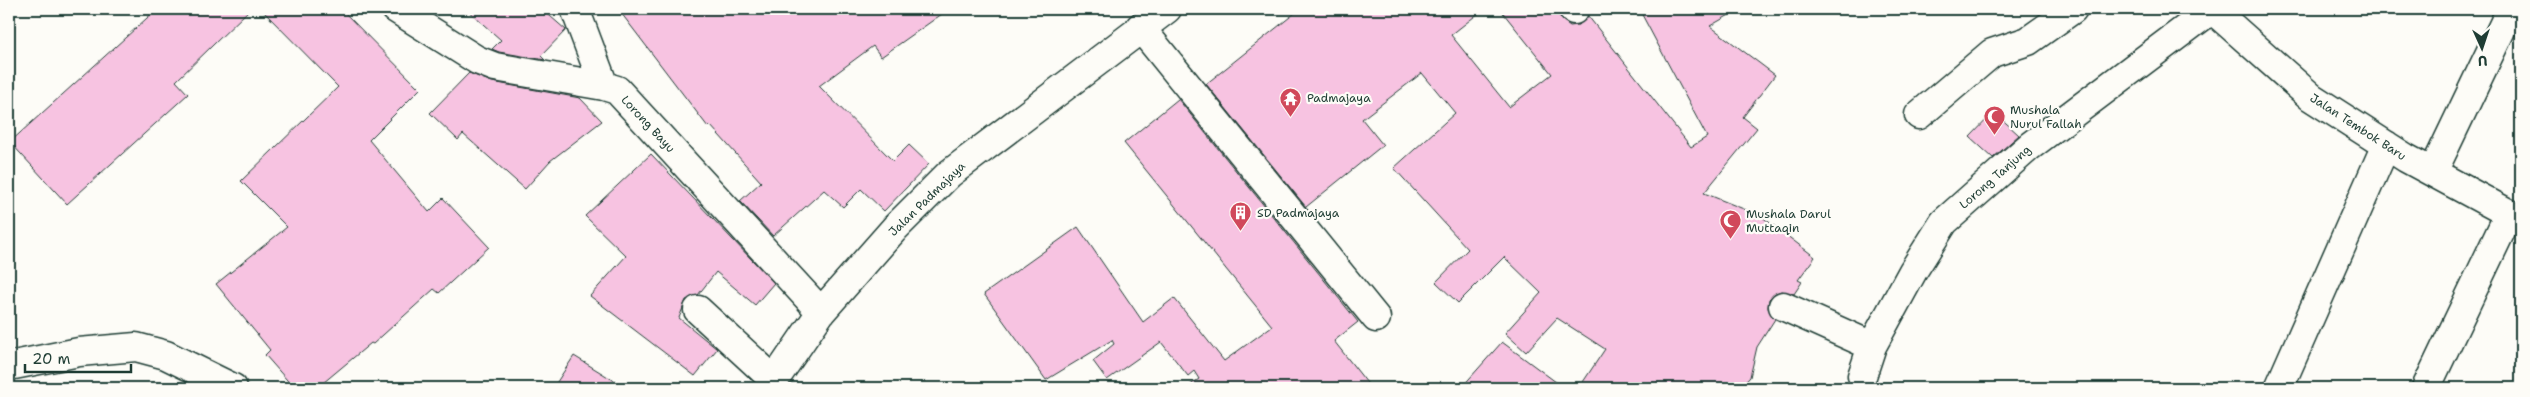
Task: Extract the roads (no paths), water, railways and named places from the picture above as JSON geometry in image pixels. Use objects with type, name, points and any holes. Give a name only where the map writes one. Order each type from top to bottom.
[{"type":"street","name":"Lorong Bayu","points":[[396,9],[477,60],[495,68],[604,86],[617,90],[821,312]]},
{"type":"street","points":[[575,9],[604,86]]},
{"type":"street","name":"Jalan Padmajaya","points":[[772,384],[821,312],[896,227],[949,174],[1140,27],[1167,9]]},
{"type":"street","points":[[1919,115],[1992,52],[2028,41],[2073,9]]},
{"type":"street","name":"Jalan Tembok Baru","points":[[2212,9],[2311,97],[2386,145],[2515,217]]},
{"type":"street","name":"Lorong Tanjung","points":[[1862,376],[1872,346],[1913,271],[1944,222],[2030,146],[2212,9]]},
{"type":"street","points":[[2433,172],[2511,9]]},
{"type":"street","points":[[1140,27],[1376,318]]},
{"type":"street","points":[[2279,388],[2386,145]]},
{"type":"street","points":[[2426,388],[2515,217]]},
{"type":"street","points":[[1783,306],[1872,346]]},
{"type":"street","points":[[698,310],[772,384]]},
{"type":"street","points":[[9,366],[79,352],[136,347],[166,355],[233,388]]},
{"type":"place","name":"Padmajaya","points":[[1291,117]]},
{"type":"place","name":"Mushala Nurul Fallah","points":[[1994,136]]},
{"type":"place","name":"SD Padmajaya","points":[[1241,232]]},
{"type":"place","name":"Mushala Darul Muttaqin","points":[[1730,240]]}]
